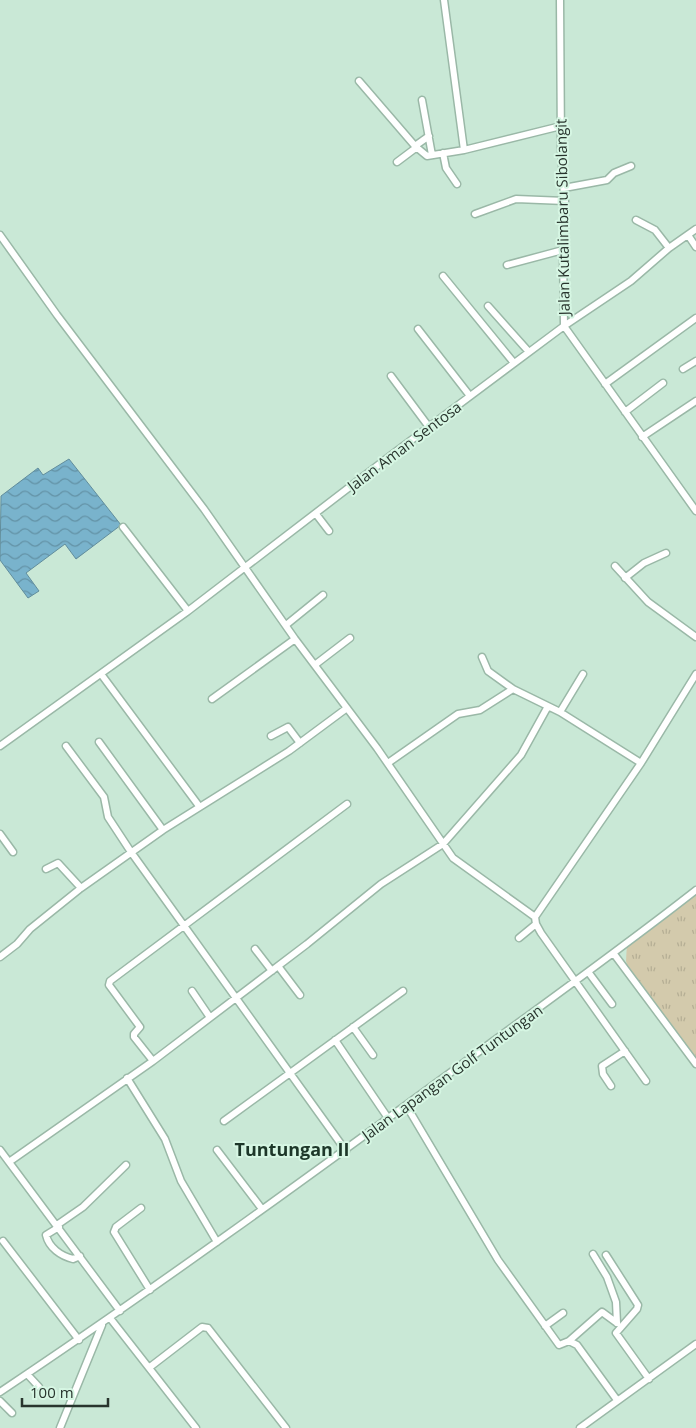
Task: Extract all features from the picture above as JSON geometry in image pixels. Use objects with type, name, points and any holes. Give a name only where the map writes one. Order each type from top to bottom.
[{"type":"street","points":[[444,0],[464,150]]},
{"type":"street","name":"Jalan Kutalimbaru Sibolangit","points":[[560,0],[561,126],[565,201],[563,250],[564,326],[696,511]]},
{"type":"street","points":[[359,81],[423,154],[432,156],[464,150],[561,126]]},
{"type":"street","points":[[422,100],[432,156]]},
{"type":"street","points":[[397,162],[429,136]]},
{"type":"street","points":[[443,153],[446,168],[458,184]]},
{"type":"street","points":[[564,188],[607,180],[614,173],[631,166]]},
{"type":"street","points":[[475,214],[516,199],[565,201]]},
{"type":"street","points":[[636,220],[655,230],[669,248]]},
{"type":"street","name":"Jalan Aman Sentosa","points":[[0,746],[188,611],[514,363],[564,326],[631,281],[669,248],[696,229]]},
{"type":"street","points":[[0,235],[56,315],[159,447],[295,639],[316,664],[388,763],[443,844],[456,860],[535,921],[646,1081]]},
{"type":"street","points":[[688,235],[696,247]]},
{"type":"street","points":[[507,266],[563,250]]},
{"type":"street","points":[[443,276],[514,363]]},
{"type":"street","points":[[488,306],[529,352]]},
{"type":"street","points":[[605,384],[696,318]]},
{"type":"street","points":[[418,328],[470,396]]},
{"type":"street","points":[[683,369],[696,361]]},
{"type":"street","points":[[391,376],[429,427]]},
{"type":"street","points":[[625,412],[663,382]]},
{"type":"street","points":[[642,437],[696,401]]},
{"type":"street","points":[[316,514],[330,531]]},
{"type":"street","points":[[123,528],[188,611]]},
{"type":"street","points":[[625,578],[644,564],[666,553]]},
{"type":"street","points":[[616,566],[648,602],[696,637]]},
{"type":"street","points":[[286,625],[323,595]]},
{"type":"street","points":[[316,664],[350,638]]},
{"type":"street","points":[[212,699],[295,639]]},
{"type":"street","points":[[482,657],[488,671],[513,689],[547,708],[560,712],[642,763]]},
{"type":"street","points":[[101,674],[199,806]]},
{"type":"street","points":[[560,712],[583,674]]},
{"type":"street","points":[[519,938],[535,921],[642,763],[696,674]]},
{"type":"street","points":[[388,763],[458,714],[480,710],[513,689]]},
{"type":"street","points":[[0,957],[17,944],[30,928],[81,888],[199,806],[300,743],[347,708]]},
{"type":"street","points":[[9,1162],[153,1061],[209,1016],[272,971],[381,884],[443,844],[521,755],[547,708]]},
{"type":"street","points":[[271,736],[288,727],[300,743]]},
{"type":"street","points":[[99,742],[163,830]]},
{"type":"street","points":[[66,746],[104,797],[108,817],[132,852],[346,1150]]},
{"type":"street","points":[[153,1061],[134,1037],[140,1026],[109,983],[184,924],[348,804]]},
{"type":"street","points":[[0,834],[13,852]]},
{"type":"street","points":[[46,869],[58,863],[81,888]]},
{"type":"street","name":"Jalan Lapangan Golf Tuntungan","points":[[0,1392],[102,1324],[346,1150],[577,982],[696,890]]},
{"type":"street","points":[[255,949],[272,971]]},
{"type":"street","points":[[614,954],[696,1064]]},
{"type":"street","points":[[278,966],[300,995]]},
{"type":"street","points":[[588,973],[612,1004]]},
{"type":"street","points":[[192,991],[209,1016]]},
{"type":"street","points":[[224,1121],[403,991]]},
{"type":"street","points":[[353,1027],[373,1055]]},
{"type":"street","points":[[335,1040],[388,1118]]},
{"type":"street","points":[[611,1086],[603,1074],[602,1066],[625,1051]]},
{"type":"street","points":[[127,1078],[165,1138],[181,1181],[217,1242]]},
{"type":"street","points":[[406,1105],[498,1260],[559,1345],[569,1341],[602,1312],[618,1325]]},
{"type":"street","points":[[0,1150],[120,1311]]},
{"type":"street","points":[[218,1150],[262,1209]]},
{"type":"street","points":[[80,1256],[73,1259],[58,1254],[46,1235],[83,1207],[126,1165]]},
{"type":"street","points":[[141,1208],[116,1227],[114,1232],[150,1290]]},
{"type":"street","points":[[3,1241],[78,1340]]},
{"type":"street","points":[[593,1254],[607,1277],[616,1302],[618,1325],[616,1333],[649,1379]]},
{"type":"street","points":[[606,1255],[638,1305],[637,1309],[618,1325]]},
{"type":"street","points":[[545,1326],[563,1313]]},
{"type":"street","points":[[110,1318],[196,1428]]},
{"type":"street","points":[[60,1428],[102,1324]]},
{"type":"street","points":[[150,1367],[202,1327],[208,1328],[286,1428]]},
{"type":"street","points":[[569,1341],[577,1345],[618,1400]]},
{"type":"street","points":[[580,1428],[696,1344]]},
{"type":"street","points":[[27,1374],[39,1387]]},
{"type":"street","points":[[0,1401],[12,1413]]},
{"type":"green space","points":[[696,893],[696,1060],[629,972],[626,961],[627,943]]},
{"type":"water","points":[[69,459],[121,525],[76,559],[65,544],[26,573],[39,591],[28,598],[0,560],[1,496],[38,468],[43,475]]},
{"type":"district","name":"Tuntungan II","points":[[292,1149]]}]
